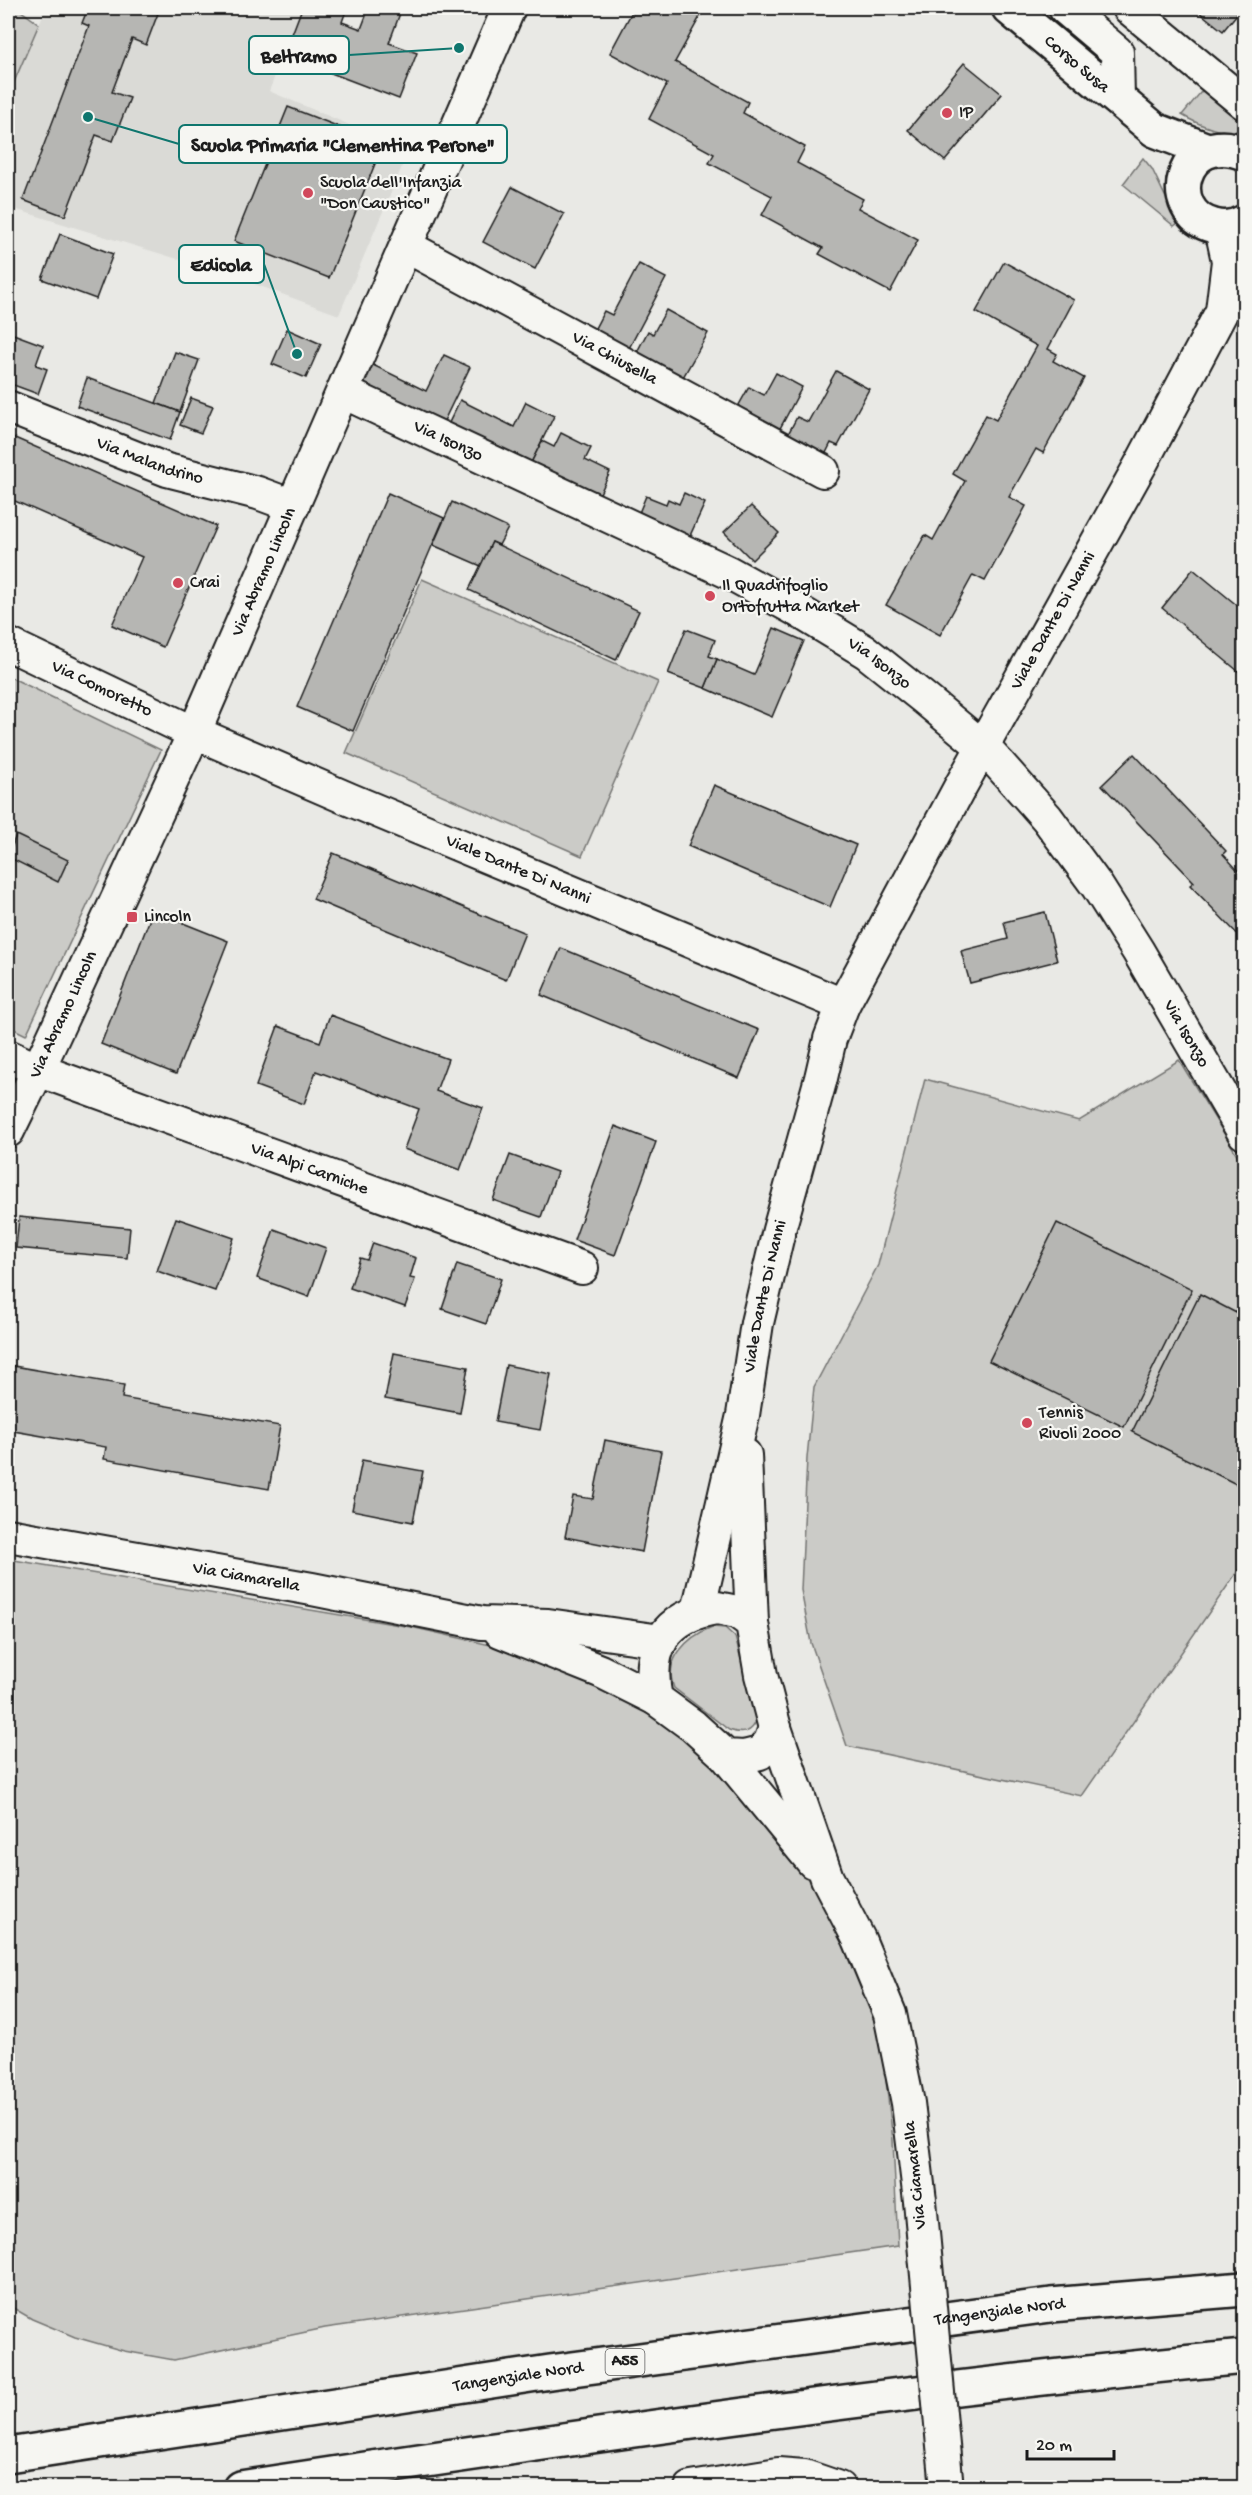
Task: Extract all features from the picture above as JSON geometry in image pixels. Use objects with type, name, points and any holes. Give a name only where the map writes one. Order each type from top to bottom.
[{"type":"main road","name":"Corso Susa","points":[[1009,8],[1155,130],[1207,150],[1220,147],[1244,153]]},
{"type":"main road","name":"Corso Susa","points":[[1155,130],[1184,179]]},
{"type":"main road","points":[[1207,150],[1196,157],[1188,167],[1183,193],[1191,212],[1207,224],[1237,226]]},
{"type":"main road","name":"Tangenziale Nord","points":[[8,2455],[561,2370],[1052,2305],[1245,2289]]},
{"type":"main road","points":[[240,2487],[583,2436],[1064,2374],[1245,2357]]},
{"type":"street","name":"Via Abramo Lincoln","points":[[8,1131],[195,731],[509,8]]},
{"type":"street","name":"Corso Susa","points":[[1065,8],[1117,52],[1118,99]]},
{"type":"street","points":[[1129,8],[1245,103]]},
{"type":"street","name":"Viale Dante Di Nanni","points":[[698,1611],[743,1415],[757,1323],[778,1230],[830,1039],[843,1005],[1142,462],[1233,305],[1228,261],[1237,226]]},
{"type":"street","name":"Via Chiusella","points":[[406,246],[823,471]]},
{"type":"street","name":"Via Isonzo","points":[[343,392],[728,572],[797,610],[866,652],[984,748],[1047,819],[1097,886],[1245,1133]]},
{"type":"street","name":"Via Malandrino","points":[[8,407],[167,470],[258,493],[293,506]]},
{"type":"street","name":"Via Comoretto","points":[[8,644],[195,731]]},
{"type":"street","name":"Viale Dante Di Nanni","points":[[195,731],[351,800],[843,1005]]},
{"type":"street","name":"Via Alpi Carniche","points":[[8,1056],[38,1070],[582,1268]]},
{"type":"street","name":"Viale Dante Di Nanni","points":[[743,1415],[752,1623]]},
{"type":"street","name":"Via Ciamarella","points":[[8,1535],[312,1589],[482,1623],[548,1625],[661,1641]]},
{"type":"street","points":[[717,1608],[737,1612],[752,1623],[761,1675],[775,1728],[770,1742],[760,1753],[744,1757],[726,1756],[693,1726],[656,1699],[652,1677],[654,1657],[661,1641],[677,1623],[698,1611],[717,1608]]},
{"type":"street","name":"Via Ciamarella","points":[[482,1623],[600,1671],[656,1699]]},
{"type":"street","name":"Via Ciamarella","points":[[775,1728],[827,1878],[859,1939],[890,2014],[908,2103],[920,2200],[947,2487]]},
{"type":"street","name":"Via Ciamarella","points":[[726,1756],[827,1878]]},
{"type":"street","points":[[691,2487],[778,2474],[804,2476],[839,2487]]},
{"type":"shaded area","points":[[8,8],[17,8],[39,24],[8,96]]},
{"type":"shaded area","points":[[46,8],[302,8],[269,91],[409,150],[339,315],[230,275],[8,207],[8,96]]},
{"type":"shaded area","points":[[1205,87],[1244,120],[1244,135],[1212,129],[1182,115]]},
{"type":"shaded area","points":[[1143,158],[1152,169],[1178,223],[1174,226],[1123,184]]},
{"type":"shaded area","points":[[422,579],[658,682],[582,856],[346,753]]},
{"type":"shaded area","points":[[8,676],[161,750],[26,1035],[8,1026]]},
{"type":"shaded area","name":"Tennis Rivoli 2000","points":[[1179,1060],[1244,1166],[1244,1562],[1082,1796],[847,1746],[811,1643],[801,1590],[807,1458],[814,1387],[878,1265],[925,1079],[1079,1121]]},
{"type":"shaded area","points":[[8,1559],[411,1627],[517,1651],[577,1675],[658,1718],[705,1755],[773,1828],[815,1884],[856,1961],[881,2038],[893,2141],[898,2246],[325,2328],[174,2360],[124,2351],[75,2337],[32,2319],[8,2305]]},
{"type":"shaded area","points":[[712,1627],[725,1628],[735,1637],[757,1719],[746,1732],[729,1730],[674,1688],[671,1678],[672,1668],[679,1651],[694,1637]]},
{"type":"building","points":[[88,8],[160,8],[146,45],[132,39],[112,92],[130,98],[113,141],[96,135],[65,216],[23,200],[89,26],[82,23]]},
{"type":"building","points":[[302,8],[347,8],[342,22],[361,29],[369,8],[402,8],[389,43],[417,53],[399,99],[284,55]]},
{"type":"building","points":[[634,8],[692,8],[702,13],[675,62],[748,102],[743,113],[805,147],[797,163],[863,199],[858,208],[918,240],[890,292],[819,254],[823,248],[762,215],[772,196],[709,163],[714,154],[649,119],[667,84],[610,53]]},
{"type":"building","points":[[1194,8],[1242,8],[1223,31]]},
{"type":"building","points":[[964,63],[1002,94],[945,161],[908,130]]},
{"type":"building","name":"Scuola dell'Infanzia \"Don Caustico\"","points":[[288,107],[383,144],[329,278],[234,241]]},
{"type":"building","points":[[512,187],[564,214],[535,269],[483,242]]},
{"type":"building","points":[[60,234],[113,254],[96,299],[42,279]]},
{"type":"building","points":[[1004,262],[1074,300],[1048,349],[1057,354],[1053,361],[1084,378],[1043,453],[1036,449],[1009,497],[1026,506],[985,581],[973,575],[940,635],[886,605],[925,535],[933,540],[965,481],[953,474],[986,415],[996,420],[1037,346],[976,312]]},
{"type":"building","points":[[639,264],[666,278],[627,352],[592,334],[604,311],[612,315]]},
{"type":"building","points":[[666,310],[708,333],[682,379],[636,354],[648,331],[653,334]]},
{"type":"building","points":[[287,329],[321,344],[306,378],[272,364]]},
{"type":"building","points":[[8,332],[43,345],[36,365],[47,369],[38,394],[8,383]]},
{"type":"building","points":[[175,352],[199,360],[180,412],[156,403]]},
{"type":"building","points":[[444,355],[470,367],[441,427],[358,386],[369,363],[426,391]]},
{"type":"building","points":[[836,371],[869,389],[838,446],[831,443],[823,459],[786,438],[797,417],[808,422]]},
{"type":"building","points":[[776,373],[802,387],[777,434],[735,412],[749,387],[764,395]]},
{"type":"building","points":[[87,378],[180,412],[170,440],[77,406]]},
{"type":"building","points":[[191,398],[213,406],[201,433],[180,425]]},
{"type":"building","points":[[460,400],[514,427],[526,402],[554,416],[528,469],[446,429]]},
{"type":"building","points":[[561,433],[591,448],[585,460],[610,472],[596,502],[528,469],[542,441],[554,447]]},
{"type":"building","points":[[8,435],[216,526],[163,647],[112,625],[142,557],[8,498]]},
{"type":"building","points":[[388,493],[444,518],[353,731],[297,707]]},
{"type":"building","points":[[684,493],[705,503],[687,542],[636,520],[646,496],[666,504],[668,499],[679,504]]},
{"type":"building","points":[[452,502],[508,528],[499,545],[492,542],[481,566],[433,545]]},
{"type":"building","points":[[751,506],[779,533],[752,560],[724,532]]},
{"type":"building","points":[[492,542],[639,611],[616,660],[469,590]]},
{"type":"building","points":[[1193,569],[1244,611],[1244,676],[1162,608]]},
{"type":"building","points":[[774,628],[804,641],[772,717],[705,688],[717,659],[754,675]]},
{"type":"building","points":[[686,629],[715,640],[709,656],[717,659],[705,688],[668,674]]},
{"type":"building","points":[[1134,754],[1226,851],[1223,854],[1244,877],[1244,941],[1190,885],[1194,882],[1102,785]]},
{"type":"building","points":[[714,785],[856,845],[830,907],[688,846]]},
{"type":"building","points":[[16,835],[68,860],[58,882],[8,857]]},
{"type":"building","points":[[333,853],[525,933],[506,980],[313,899]]},
{"type":"building","points":[[153,911],[228,941],[176,1074],[101,1044]]},
{"type":"building","points":[[1045,912],[1057,961],[970,983],[961,951],[1008,939],[1004,922]]},
{"type":"building","points":[[561,948],[759,1030],[739,1078],[541,995]]},
{"type":"building","points":[[330,1015],[448,1059],[436,1091],[483,1108],[460,1170],[404,1149],[419,1109],[316,1071],[304,1104],[256,1086],[278,1026],[320,1042]]},
{"type":"building","points":[[615,1126],[656,1142],[615,1255],[574,1240]]},
{"type":"building","points":[[510,1155],[557,1172],[541,1217],[493,1200]]},
{"type":"building","points":[[19,1217],[130,1228],[127,1258],[16,1248]]},
{"type":"building","points":[[176,1218],[234,1238],[215,1291],[157,1271]]},
{"type":"building","points":[[1057,1223],[1192,1289],[1124,1427],[989,1361]]},
{"type":"building","points":[[274,1229],[326,1248],[309,1297],[257,1278]]},
{"type":"building","points":[[373,1243],[416,1258],[410,1278],[415,1279],[405,1307],[350,1288],[360,1258],[367,1260]]},
{"type":"building","points":[[457,1264],[501,1279],[486,1324],[442,1309]]},
{"type":"building","points":[[1200,1294],[1244,1317],[1244,1488],[1132,1432]]},
{"type":"building","points":[[394,1353],[468,1367],[460,1413],[385,1399]]},
{"type":"building","points":[[8,1365],[124,1385],[122,1398],[280,1426],[269,1489],[104,1459],[106,1447],[8,1430]]},
{"type":"building","points":[[506,1365],[551,1374],[540,1430],[495,1422]]},
{"type":"building","points":[[605,1440],[661,1451],[642,1552],[565,1537],[573,1496],[593,1499]]},
{"type":"building","points":[[362,1460],[423,1471],[413,1522],[352,1510]]},
{"type":"place","name":"Beltramo","points":[[459,48]]},
{"type":"place","name":"IP","points":[[947,113]]},
{"type":"place","name":"Scuola Primaria \"Clementina Perone\"","points":[[88,117]]},
{"type":"place","name":"Scuola dell'Infanzia \"Don Caustico\"","points":[[308,193]]},
{"type":"place","name":"Edicola","points":[[297,354]]},
{"type":"place","name":"Crai","points":[[178,583]]},
{"type":"place","name":"Il Quadrifoglio Ortofrutta Market","points":[[710,596]]},
{"type":"place","name":"Lincoln","points":[[132,917]]},
{"type":"place","name":"Tennis Rivoli 2000","points":[[1027,1423]]}]
